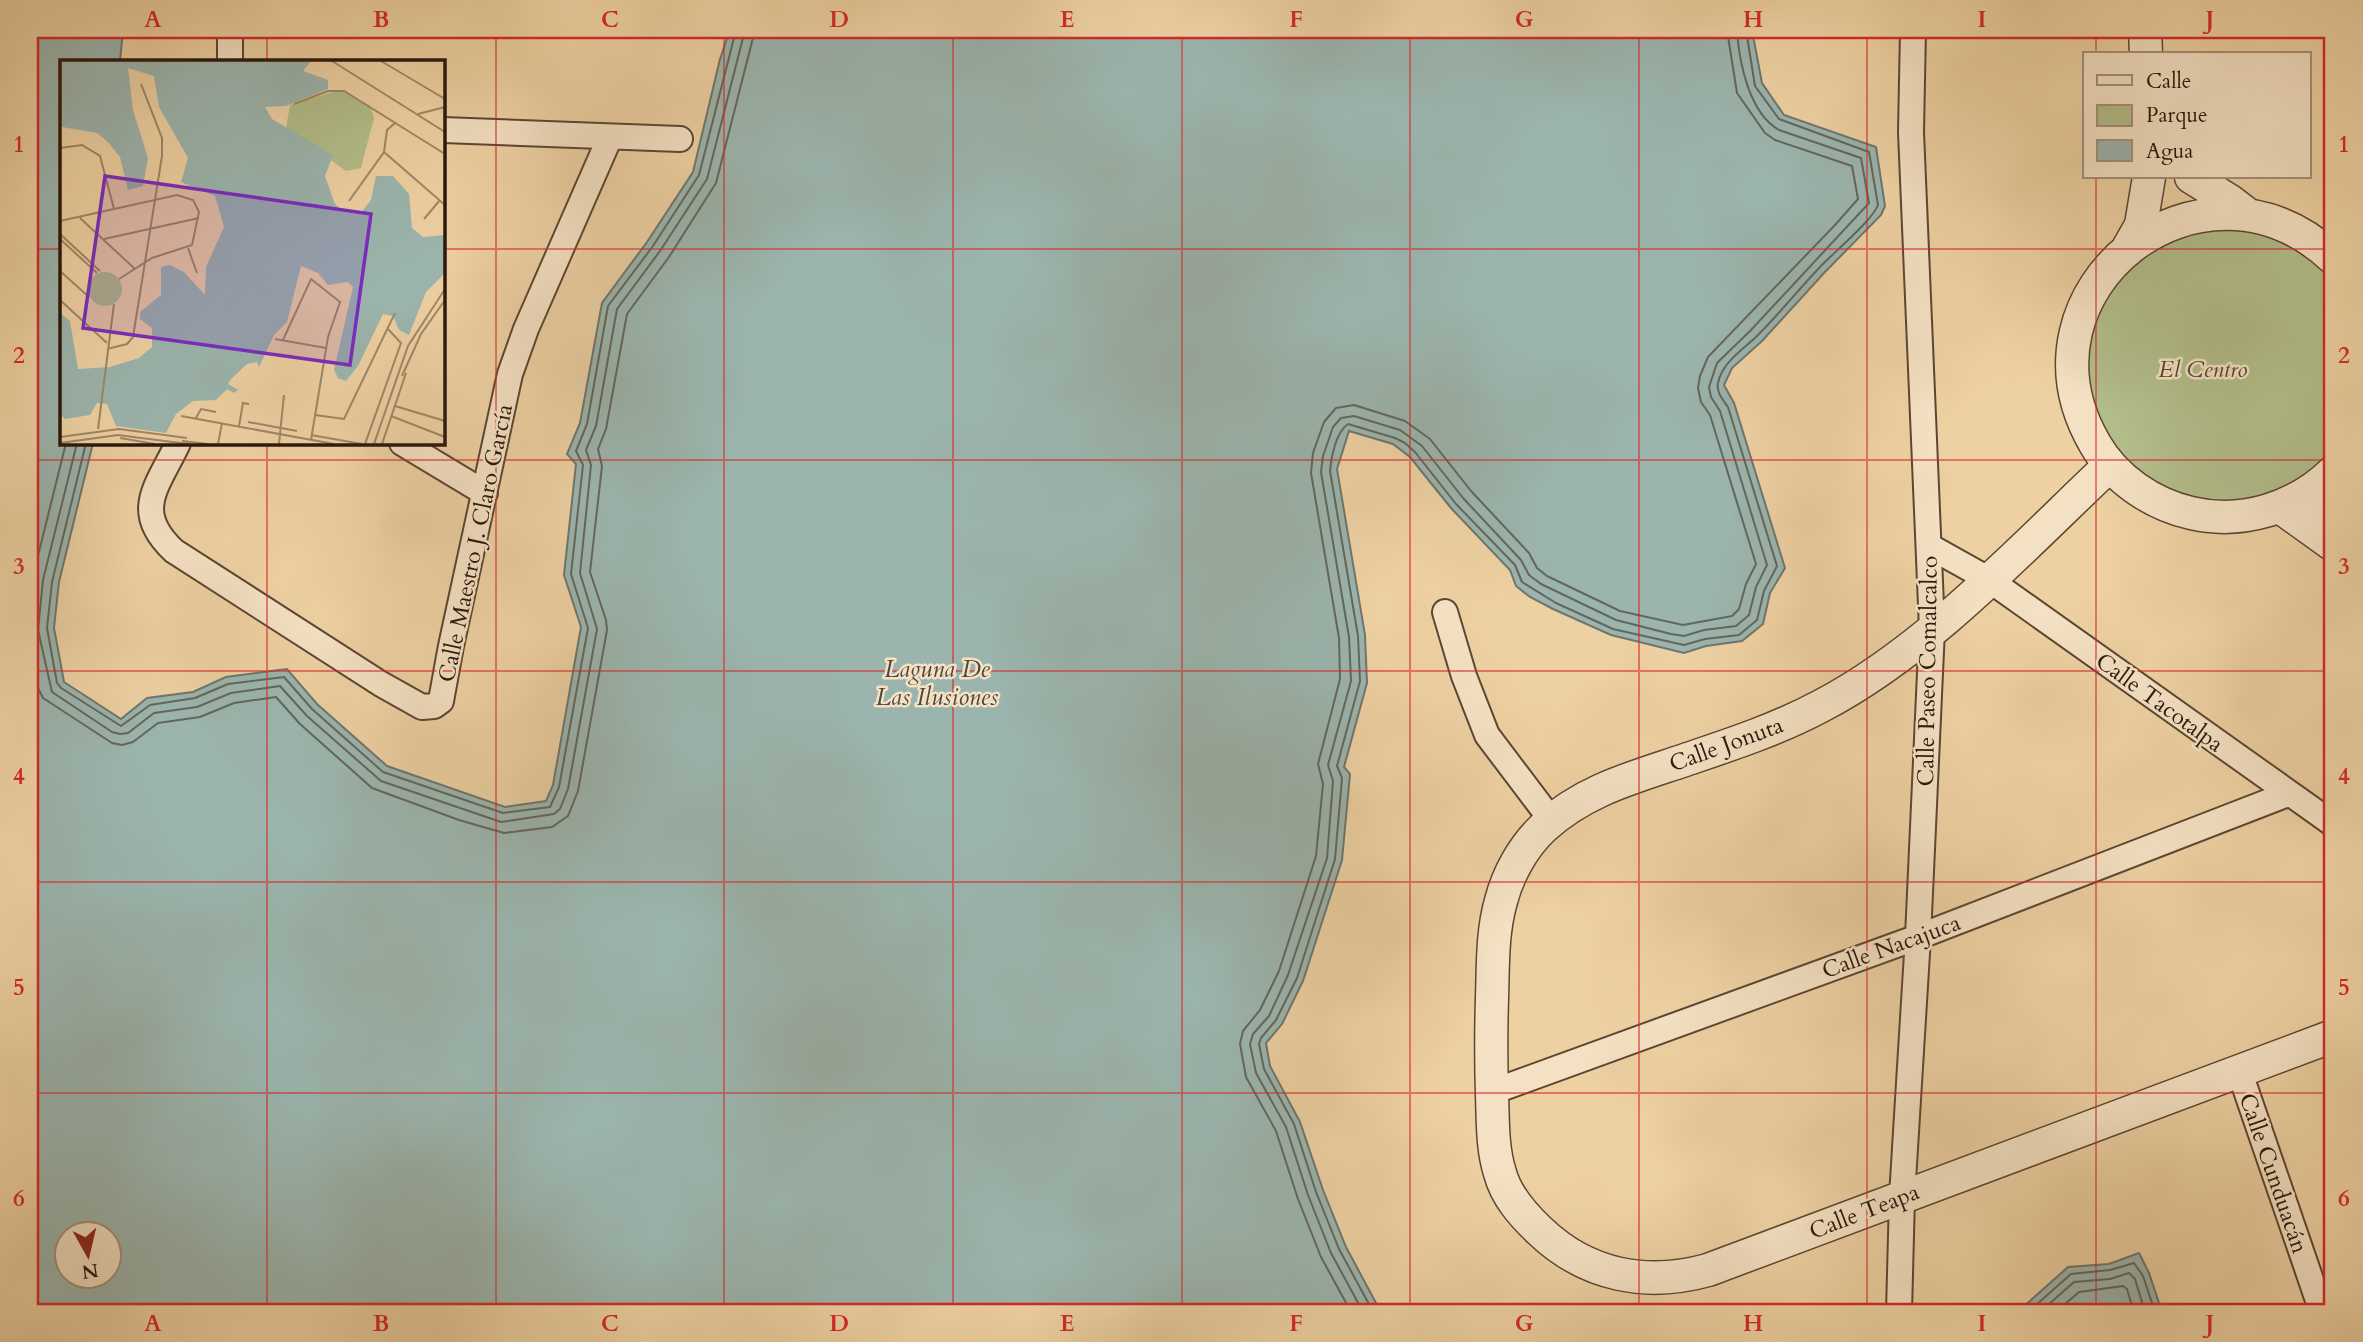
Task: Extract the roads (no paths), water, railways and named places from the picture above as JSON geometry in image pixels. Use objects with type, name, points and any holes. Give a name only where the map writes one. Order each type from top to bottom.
[{"type":"street","points":[[230,30],[230,60]]},
{"type":"street","name":"Calle Paseo Comalcalco","points":[[1899,1312],[1902,1197],[1918,936],[1932,629],[1911,132],[1913,30]]},
{"type":"street","points":[[2145,30],[2146,52]]},
{"type":"street","points":[[444,130],[680,139]]},
{"type":"street","name":"Calle Maestro J. Claro García","points":[[177,444],[159,479],[152,502],[150,514],[160,539],[174,551],[381,684],[422,707],[434,706],[441,701],[444,691],[451,646],[510,374],[610,136]]},
{"type":"street","points":[[2128,249],[2144,216],[2149,178]]},
{"type":"street","points":[[2193,178],[2248,215]]},
{"type":"street","points":[[2333,258],[2305,235],[2287,226],[2248,215],[2211,214],[2162,227],[2128,249],[2101,276],[2079,322],[2073,361],[2075,391],[2082,418],[2098,449],[2110,465],[2135,488],[2157,502],[2194,514],[2232,517],[2251,515],[2293,500],[2333,472]]},
{"type":"street","points":[[404,444],[485,493]]},
{"type":"street","name":"Calle Jonuta","points":[[1492,1092],[1491,1027],[1497,915],[1507,881],[1515,865],[1541,830],[1574,803],[1601,788],[1750,738],[1823,705],[1896,659],[1988,579],[2110,465]]},
{"type":"street","points":[[2293,500],[2333,512]]},
{"type":"street","points":[[2293,500],[2333,545]]},
{"type":"street","name":"Calle Tacotalpa","points":[[1929,546],[1988,579],[2333,824]]},
{"type":"street","points":[[1445,612],[1464,676],[1487,735],[1552,821]]},
{"type":"street","name":"Calle Nacajuca","points":[[1492,1092],[1918,936],[2288,794]]},
{"type":"street","name":"Calle Teapa","points":[[1492,1092],[1494,1146],[1500,1174],[1512,1198],[1532,1223],[1552,1242],[1577,1259],[1603,1271],[1650,1279],[1694,1274],[2240,1073],[2333,1036]]},
{"type":"street","name":"Calle Cunduacán","points":[[2240,1073],[2322,1312]]},
{"type":"water","name":"Laguna De Las Ilusiones","points":[[30,30],[123,30],[120,60],[60,60],[60,444],[93,444],[59,582],[54,628],[64,682],[121,719],[147,698],[193,692],[226,677],[287,669],[317,704],[387,766],[505,807],[546,801],[553,785],[581,627],[564,575],[576,464],[567,454],[580,423],[602,303],[647,242],[693,172],[720,59],[730,30],[1752,30],[1762,83],[1784,115],[1876,147],[1885,206],[1881,215],[1762,341],[1732,368],[1724,385],[1734,403],[1785,568],[1770,593],[1763,624],[1742,641],[1706,646],[1684,653],[1611,635],[1530,597],[1516,586],[1510,570],[1451,508],[1410,457],[1393,444],[1349,431],[1337,469],[1365,635],[1367,683],[1344,767],[1350,774],[1342,860],[1303,981],[1282,1024],[1266,1043],[1270,1066],[1300,1122],[1346,1247],[1376,1303],[1387,1312],[30,1312]]},
{"type":"water","points":[[2139,1253],[2162,1312],[2021,1312],[2022,1308],[2068,1267],[2109,1264]]},
{"type":"park label","name":"El Centro","points":[[2203,369]]}]
